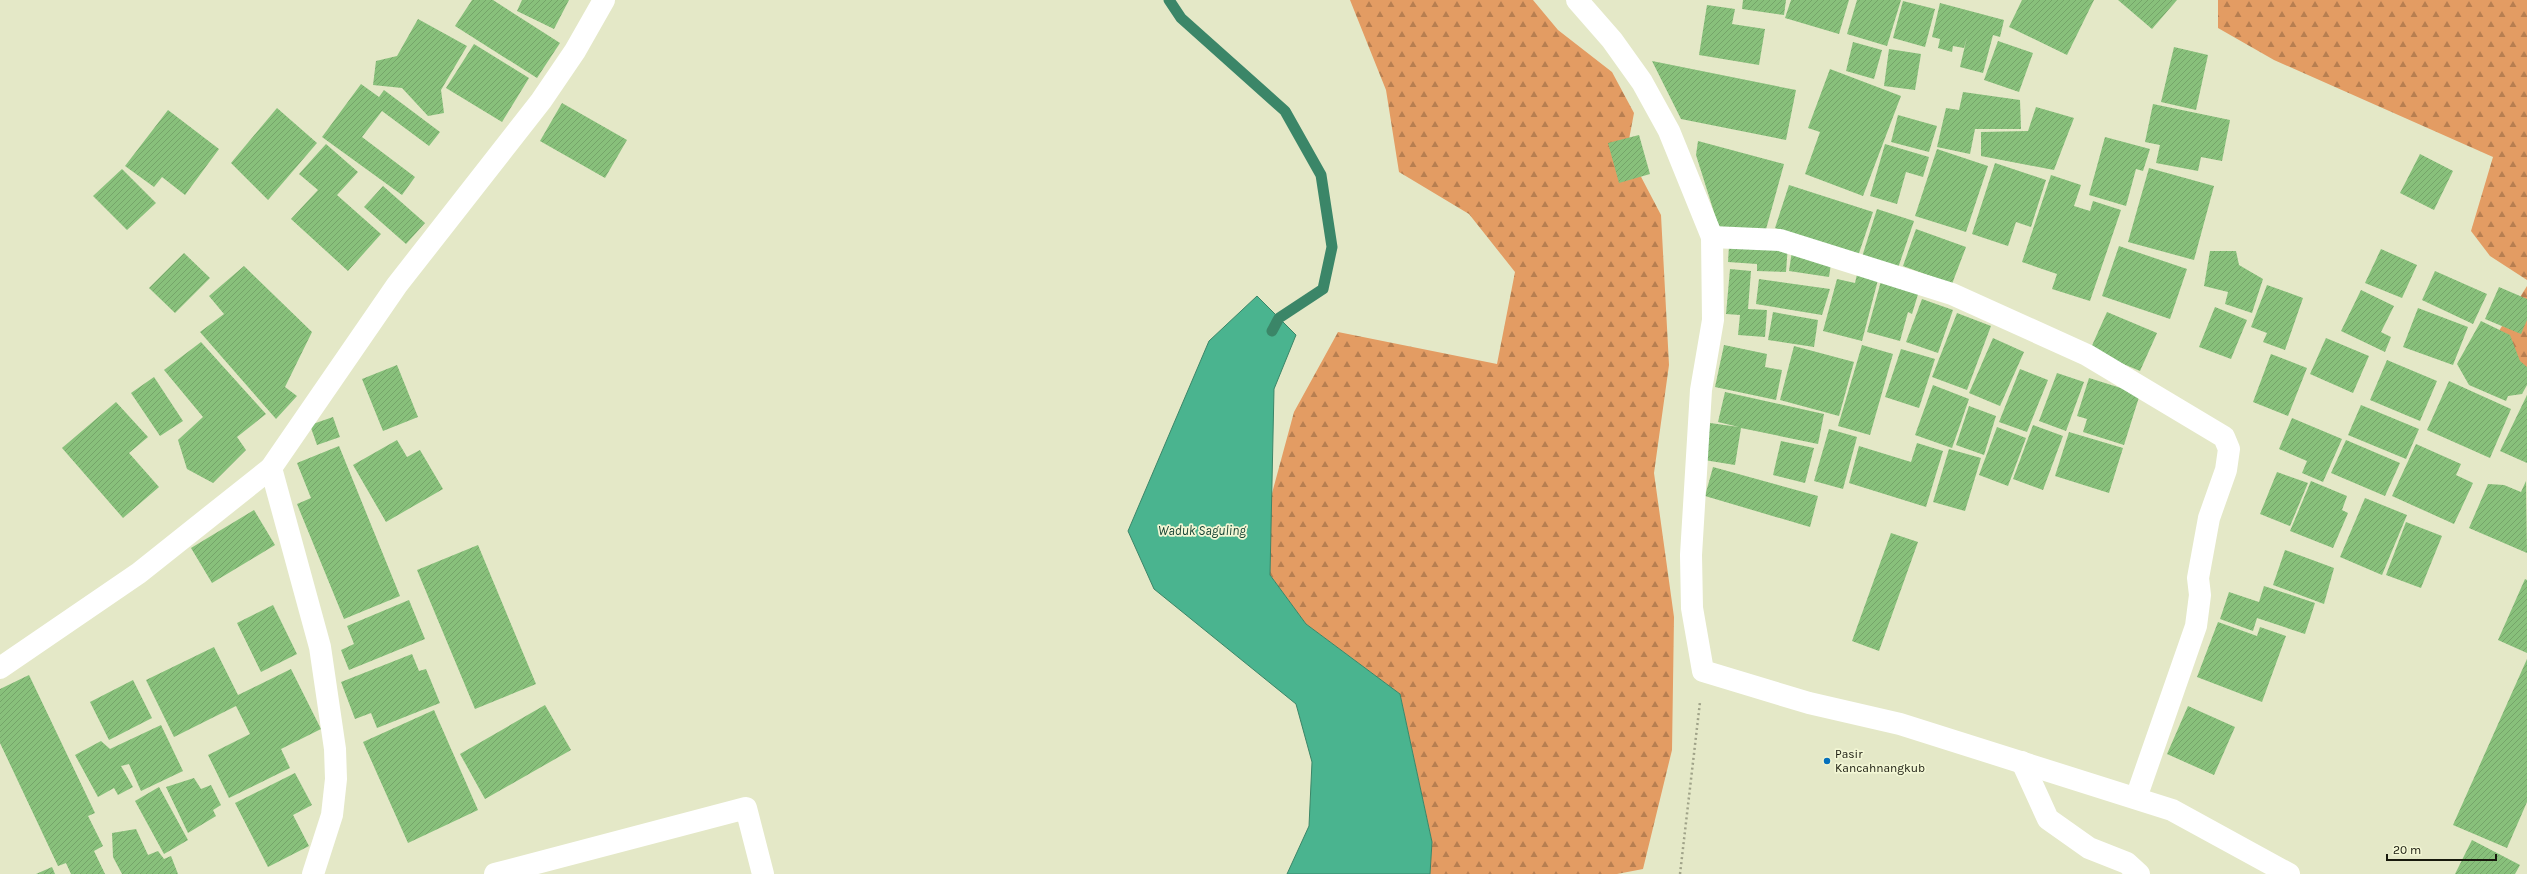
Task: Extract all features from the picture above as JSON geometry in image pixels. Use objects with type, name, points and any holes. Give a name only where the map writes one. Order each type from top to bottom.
[{"type":"street","points":[[0,668],[139,573],[271,468],[397,285],[541,100],[575,51],[604,0]]},
{"type":"street","points":[[1577,0],[1612,40],[1642,82],[1669,131],[1712,237],[1713,320],[1701,390],[1690,555],[1692,608],[1703,671],[1809,703],[1900,724],[2172,810],[2289,874]]},
{"type":"street","points":[[1712,237],[1780,240],[1952,294],[2087,355],[2224,437],[2229,449],[2226,470],[2209,518],[2198,578],[2200,595],[2196,626],[2136,798]]},
{"type":"street","points":[[271,468],[320,647],[335,749],[336,779],[332,815],[313,874]]},
{"type":"street","points":[[2022,762],[2048,819],[2089,848],[2127,863],[2139,874]]},
{"type":"street","points":[[495,874],[746,808],[763,874]]},
{"type":"path","points":[[1680,874],[1703,671]]},
{"type":"green space","points":[[1350,0],[1533,0],[1558,30],[1612,72],[1634,113],[1627,150],[1661,215],[1669,365],[1654,473],[1674,617],[1672,750],[1643,869],[1617,874],[1430,874],[1432,842],[1400,694],[1306,624],[1270,575],[1271,497],[1294,412],[1338,332],[1497,364],[1515,272],[1469,214],[1399,172],[1386,90]]},
{"type":"green space","points":[[2218,0],[2527,0],[2527,280],[2490,256],[2471,231],[2493,157],[2274,60],[2218,28]]},
{"type":"green space","points":[[2527,286],[2527,378],[2484,355]]},
{"type":"water","name":"Waduk Saguling","points":[[1257,296],[1296,335],[1274,389],[1270,575],[1306,624],[1400,694],[1432,842],[1430,874],[1287,874],[1309,826],[1312,762],[1296,704],[1154,589],[1128,531],[1209,341]]},
{"type":"building","points":[[472,0],[493,0],[560,43],[537,78],[455,26]]},
{"type":"building","points":[[522,0],[569,0],[554,29],[517,11]]},
{"type":"building","points":[[1743,0],[1786,0],[1784,15],[1742,9]]},
{"type":"building","points":[[1791,0],[1849,0],[1839,34],[1785,18]]},
{"type":"building","points":[[1857,0],[1901,0],[1887,46],[1847,34]]},
{"type":"building","points":[[2022,0],[2094,0],[2067,55],[2009,27]]},
{"type":"building","points":[[2118,0],[2177,0],[2152,29]]},
{"type":"building","points":[[1903,1],[1935,9],[1925,47],[1893,38]]},
{"type":"building","points":[[1940,3],[2004,20],[2000,37],[1993,35],[1983,73],[1960,67],[1967,37],[1964,48],[1953,46],[1952,52],[1938,48],[1940,39],[1932,37]]},
{"type":"building","points":[[1707,5],[1735,9],[1732,24],[1765,29],[1759,65],[1699,55]]},
{"type":"building","points":[[418,19],[467,46],[441,90],[444,113],[428,116],[402,88],[373,85],[376,61],[397,56]]},
{"type":"building","points":[[1998,41],[2033,53],[2019,92],[1984,80]]},
{"type":"building","points":[[1853,42],[1882,50],[1874,79],[1846,71]]},
{"type":"building","points":[[474,44],[529,78],[502,122],[446,88]]},
{"type":"building","points":[[2174,47],[2208,55],[2196,110],[2161,102]]},
{"type":"building","points":[[1889,49],[1921,54],[1915,90],[1884,86]]},
{"type":"building","points":[[1652,61],[1796,90],[1786,140],[1681,119]]},
{"type":"building","points":[[1830,69],[1901,96],[1863,196],[1805,174],[1820,132],[1808,128]]},
{"type":"building","points":[[361,84],[379,97],[384,90],[440,132],[429,146],[382,111],[362,137],[415,177],[402,195],[322,137]]},
{"type":"building","points":[[1963,92],[2020,100],[2021,129],[1975,129],[1970,154],[1937,147],[1946,108],[1959,110]]},
{"type":"building","points":[[562,103],[627,140],[605,178],[540,141]]},
{"type":"building","points":[[2153,104],[2230,120],[2222,161],[2201,157],[2198,171],[2156,163],[2160,145],[2145,142]]},
{"type":"building","points":[[2036,107],[2074,118],[2054,170],[1981,156],[1981,132],[2028,131]]},
{"type":"building","points":[[277,108],[317,143],[268,200],[231,163]]},
{"type":"building","points":[[168,110],[219,149],[185,195],[162,177],[154,187],[125,166]]},
{"type":"building","points":[[1898,115],[1937,126],[1929,152],[1891,142]]},
{"type":"building","points":[[1639,135],[1650,174],[1619,183],[1608,143]]},
{"type":"building","points":[[2105,137],[2150,149],[2143,171],[2136,169],[2126,206],[2089,195]]},
{"type":"building","points":[[1698,141],[1784,164],[1765,233],[1719,228],[1696,155]]},
{"type":"building","points":[[326,144],[358,172],[337,195],[381,234],[348,271],[291,219],[318,190],[299,174]]},
{"type":"building","points":[[1885,144],[1929,157],[1923,177],[1906,172],[1897,204],[1870,196]]},
{"type":"building","points":[[1937,149],[1988,166],[1966,232],[1915,216]]},
{"type":"building","points":[[2420,154],[2453,171],[2434,210],[2400,193]]},
{"type":"building","points":[[1995,163],[2046,180],[2031,227],[2016,222],[2008,246],[1972,234]]},
{"type":"building","points":[[2149,168],[2214,186],[2194,260],[2128,242]]},
{"type":"building","points":[[122,169],[156,203],[127,230],[93,196]]},
{"type":"building","points":[[2051,175],[2081,185],[2074,206],[2090,211],[2093,201],[2121,210],[2090,301],[2052,289],[2057,274],[2022,262]]},
{"type":"building","points":[[1789,185],[1873,212],[1858,256],[1775,228]]},
{"type":"building","points":[[383,186],[425,223],[406,244],[364,207]]},
{"type":"building","points":[[1877,209],[1914,221],[1898,268],[1862,257]]},
{"type":"building","points":[[1916,229],[1966,247],[1952,284],[1903,266]]},
{"type":"building","points":[[1788,245],[1786,272],[1757,271],[1757,264],[1728,262],[1729,246]]},
{"type":"building","points":[[2119,246],[2187,269],[2170,319],[2102,296]]},
{"type":"building","points":[[2381,249],[2417,265],[2402,298],[2365,283]]},
{"type":"building","points":[[1792,251],[1832,257],[1829,277],[1789,271]]},
{"type":"building","points":[[2210,251],[2236,251],[2239,265],[2263,279],[2252,313],[2225,304],[2228,292],[2204,286]]},
{"type":"building","points":[[184,253],[210,278],[175,313],[149,288]]},
{"type":"building","points":[[244,266],[312,332],[285,387],[297,396],[276,419],[200,332],[224,314],[209,296]]},
{"type":"building","points":[[1730,269],[1751,271],[1748,309],[1767,310],[1765,337],[1738,335],[1740,315],[1726,314]]},
{"type":"building","points":[[1858,270],[1879,276],[1862,341],[1823,331],[1837,279],[1855,283]]},
{"type":"building","points":[[2435,271],[2487,294],[2473,324],[2422,300]]},
{"type":"building","points":[[1759,279],[1830,289],[1822,315],[1756,304]]},
{"type":"building","points":[[1881,281],[1919,291],[1912,314],[1908,312],[1900,341],[1867,332]]},
{"type":"building","points":[[2267,285],[2303,298],[2285,350],[2263,342],[2267,333],[2251,327]]},
{"type":"building","points":[[2499,287],[2527,299],[2527,320],[2521,334],[2485,319]]},
{"type":"building","points":[[2361,290],[2394,306],[2381,332],[2391,337],[2385,352],[2341,331]]},
{"type":"building","points":[[1922,299],[1953,310],[1938,353],[1906,342]]},
{"type":"building","points":[[2215,307],[2247,320],[2231,359],[2199,347]]},
{"type":"building","points":[[2418,308],[2468,327],[2453,365],[2403,347]]},
{"type":"building","points":[[1773,312],[1818,320],[1814,347],[1768,340]]},
{"type":"building","points":[[2107,312],[2157,333],[2140,371],[2090,350]]},
{"type":"building","points":[[1957,313],[1991,326],[1967,390],[1932,377]]},
{"type":"building","points":[[2481,321],[2510,335],[2520,361],[2527,367],[2527,385],[2522,394],[2508,396],[2506,401],[2469,385],[2457,364]]},
{"type":"building","points":[[1993,338],[2024,352],[2000,406],[1969,393]]},
{"type":"building","points":[[2326,338],[2369,356],[2353,393],[2310,374]]},
{"type":"building","points":[[201,342],[266,414],[237,437],[246,450],[213,483],[187,469],[178,440],[203,417],[164,370]]},
{"type":"building","points":[[1724,345],[1767,354],[1765,367],[1782,370],[1776,400],[1715,387]]},
{"type":"building","points":[[1862,345],[1893,354],[1870,435],[1838,426]]},
{"type":"building","points":[[1794,346],[1854,362],[1839,416],[1780,400]]},
{"type":"building","points":[[1901,349],[1935,359],[1919,408],[1885,397]]},
{"type":"building","points":[[2271,354],[2307,368],[2288,416],[2253,402]]},
{"type":"building","points":[[2387,360],[2437,381],[2420,421],[2370,400]]},
{"type":"building","points":[[397,365],[418,417],[383,431],[362,379]]},
{"type":"building","points":[[2020,369],[2048,380],[2027,432],[1999,422]]},
{"type":"building","points":[[2057,373],[2084,382],[2066,431],[2039,421]]},
{"type":"building","points":[[154,377],[183,421],[160,436],[131,393]]},
{"type":"building","points":[[2089,378],[2140,394],[2124,445],[2083,432],[2087,419],[2077,416]]},
{"type":"building","points":[[2449,381],[2511,409],[2490,458],[2427,430]]},
{"type":"building","points":[[1933,385],[1969,399],[1952,448],[1915,435]]},
{"type":"building","points":[[1725,392],[1824,414],[1818,444],[1741,428],[1735,465],[1704,460],[1710,423],[1739,427],[1718,422]]},
{"type":"building","points":[[2527,395],[2527,463],[2500,451]]},
{"type":"building","points":[[116,402],[148,437],[129,453],[159,487],[123,518],[62,448]]},
{"type":"building","points":[[2361,405],[2419,429],[2406,459],[2348,435]]},
{"type":"building","points":[[1969,406],[1996,416],[1984,455],[1956,445]]},
{"type":"building","points":[[333,417],[340,437],[317,445],[310,425]]},
{"type":"building","points":[[2292,418],[2342,439],[2323,482],[2302,473],[2307,461],[2279,449]]},
{"type":"building","points":[[2033,425],[2063,436],[2043,490],[2013,479]]},
{"type":"building","points":[[1997,427],[2026,438],[2008,486],[1979,475]]},
{"type":"building","points":[[1829,429],[1857,437],[1843,489],[1814,481]]},
{"type":"building","points":[[2069,432],[2123,448],[2109,493],[2055,476]]},
{"type":"building","points":[[397,440],[407,457],[420,450],[443,489],[386,522],[353,465]]},
{"type":"building","points":[[2346,440],[2400,463],[2385,496],[2331,473]]},
{"type":"building","points":[[1781,441],[1814,448],[1805,483],[1773,475]]},
{"type":"building","points":[[1917,443],[1943,451],[1926,507],[1849,483],[1859,446],[1911,462]]},
{"type":"building","points":[[2416,444],[2461,464],[2456,475],[2473,483],[2454,524],[2392,496]]},
{"type":"building","points":[[339,446],[400,596],[344,619],[297,504],[311,498],[297,463]]},
{"type":"building","points":[[1949,449],[1981,458],[1965,511],[1933,502]]},
{"type":"building","points":[[1713,467],[1818,496],[1810,527],[1705,496]]},
{"type":"building","points":[[2277,472],[2308,483],[2290,526],[2260,514]]},
{"type":"building","points":[[2311,481],[2347,496],[2342,510],[2348,513],[2333,548],[2290,531]]},
{"type":"building","points":[[2526,481],[2527,553],[2469,528],[2488,484],[2504,485],[2521,492]]},
{"type":"building","points":[[2365,498],[2407,515],[2382,575],[2340,557]]},
{"type":"building","points":[[254,510],[275,545],[212,583],[191,548]]},
{"type":"building","points":[[2406,522],[2442,536],[2421,588],[2386,575]]},
{"type":"building","points":[[1891,533],[1918,542],[1879,651],[1852,641]]},
{"type":"building","points":[[478,545],[536,684],[475,709],[417,570]]},
{"type":"building","points":[[2285,550],[2334,568],[2324,604],[2273,585]]},
{"type":"building","points":[[2525,579],[2527,580],[2527,653],[2498,640]]},
{"type":"building","points":[[2264,586],[2315,603],[2305,634],[2257,618],[2253,631],[2220,619],[2229,592],[2259,602]]},
{"type":"building","points":[[409,600],[425,639],[349,670],[341,650],[354,644],[347,626]]},
{"type":"building","points":[[273,605],[297,654],[261,672],[237,623]]},
{"type":"building","points":[[2218,622],[2257,636],[2260,627],[2286,636],[2262,702],[2197,677]]},
{"type":"building","points":[[214,647],[238,695],[291,669],[321,729],[281,749],[290,768],[229,798],[208,755],[250,734],[236,706],[174,737],[146,680]]},
{"type":"building","points":[[412,654],[419,671],[426,669],[440,703],[377,728],[371,713],[355,719],[341,682]]},
{"type":"building","points":[[2527,659],[2527,802],[2507,848],[2453,825]]},
{"type":"building","points":[[29,675],[95,813],[88,816],[103,846],[94,851],[105,874],[71,874],[66,863],[58,866],[0,743],[0,689]]},
{"type":"building","points":[[133,680],[152,718],[109,740],[90,702]]},
{"type":"building","points":[[545,705],[571,750],[485,799],[460,754]]},
{"type":"building","points":[[2188,706],[2235,727],[2214,775],[2167,754]]},
{"type":"building","points":[[434,710],[478,810],[408,843],[363,742]]},
{"type":"building","points":[[161,725],[183,771],[141,791],[129,764],[121,766],[133,787],[118,795],[114,788],[98,797],[75,755],[101,741],[110,749]]},
{"type":"building","points":[[295,773],[312,805],[293,815],[309,846],[268,867],[235,803]]},
{"type":"building","points":[[194,778],[201,789],[211,785],[221,805],[213,810],[216,816],[188,833],[166,787]]},
{"type":"building","points":[[159,787],[188,840],[164,854],[135,801]]},
{"type":"building","points":[[136,829],[148,855],[158,851],[164,859],[171,856],[178,874],[122,874],[113,857],[112,833]]},
{"type":"building","points":[[2472,840],[2520,865],[2515,874],[2455,874]]},
{"type":"building","points":[[52,867],[55,874],[36,874]]},
{"type":"waterway","points":[[1169,0],[1181,18],[1285,111],[1321,175],[1332,247],[1323,289],[1279,318],[1272,331]]},
{"type":"place","name":"Pasir Kancahnangkub","points":[[1827,761]]}]
